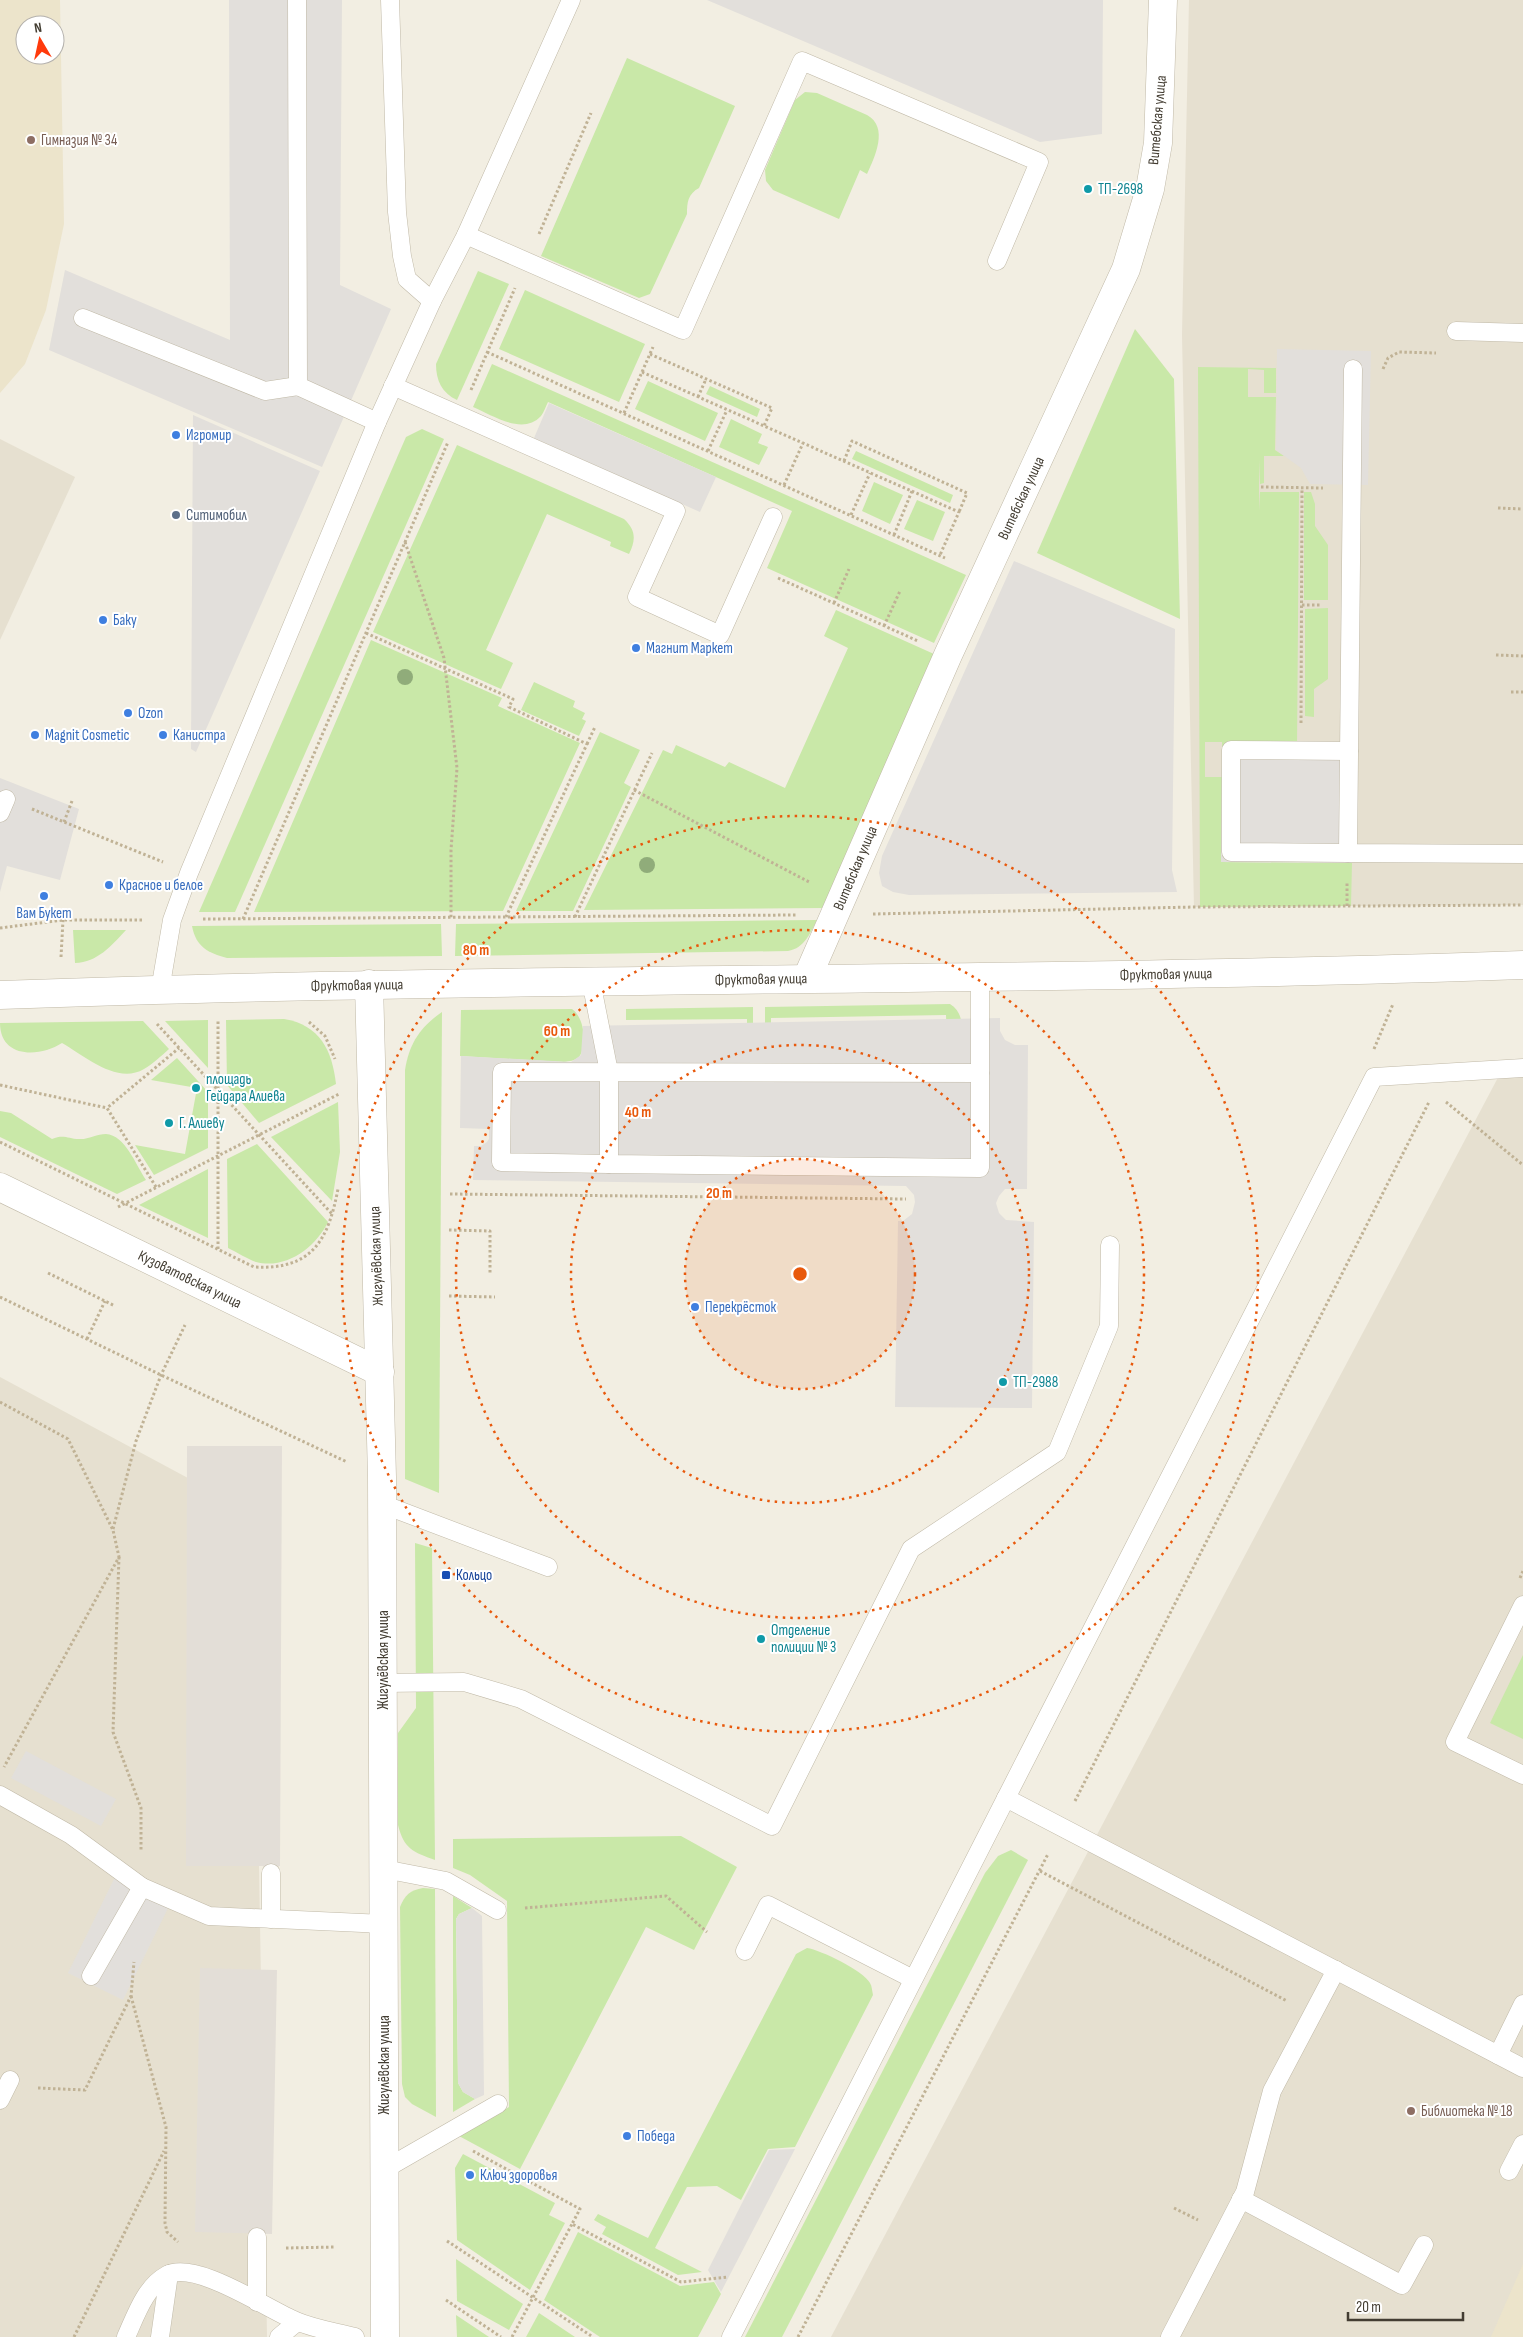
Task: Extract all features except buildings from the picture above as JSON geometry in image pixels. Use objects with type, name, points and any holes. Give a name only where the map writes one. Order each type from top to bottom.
[{"type":"street","name":"Витебская улица","points":[[808,978],[948,655],[1126,269],[1150,189],[1158,143],[1163,0]]},
{"type":"street","name":"Фруктовая улица","points":[[0,995],[369,984],[808,978],[980,978],[1523,966]]},
{"type":"street","name":"Жигулёвская улица","points":[[369,984],[382,1504],[385,2337]]},
{"type":"street","name":"Кузоватовская улица","points":[[0,1187],[380,1372]]},
{"type":"lane","points":[[297,0],[298,386]]},
{"type":"lane","points":[[390,0],[398,212],[402,256],[407,279],[432,300]]},
{"type":"lane","points":[[160,990],[172,920],[189,872],[377,422],[432,300],[466,234],[571,0]]},
{"type":"lane","points":[[466,234],[683,330],[802,61],[1039,162],[998,261]]},
{"type":"lane","points":[[84,318],[265,391],[298,386],[377,422]]},
{"type":"lane","points":[[1456,331],[1523,333]]},
{"type":"lane","points":[[1348,853],[1353,369]]},
{"type":"lane","points":[[393,386],[676,510],[637,597],[720,635],[773,517]]},
{"type":"lane","points":[[1349,751],[1231,750],[1231,852],[1523,854]]},
{"type":"lane","points":[[980,978],[980,1073],[980,1168],[501,1162],[502,1072],[980,1073]]},
{"type":"lane","points":[[591,981],[609,1072],[609,1164]]},
{"type":"lane","points":[[731,2337],[1374,1077],[1523,1068]]},
{"type":"lane","points":[[383,1683],[464,1682],[521,1700],[772,1826],[911,1549],[1058,1452],[1109,1326],[1110,1245]]},
{"type":"lane","points":[[382,1504],[548,1567]]},
{"type":"lane","points":[[1523,1604],[1455,1742],[1523,1774]]},
{"type":"lane","points":[[0,1794],[71,1835],[142,1888],[209,1916],[384,1924]]},
{"type":"lane","points":[[1006,1798],[1523,2068]]},
{"type":"lane","points":[[384,1869],[446,1880],[497,1910]]},
{"type":"lane","points":[[271,1873],[271,1919]]},
{"type":"lane","points":[[91,1976],[142,1888]]},
{"type":"lane","points":[[745,1951],[768,1904],[914,1979]]},
{"type":"lane","points":[[1170,2337],[1245,2192],[1272,2091],[1336,1970]]},
{"type":"lane","points":[[1498,2055],[1523,2004]]},
{"type":"lane","points":[[0,2100],[10,2080]]},
{"type":"lane","points":[[385,2169],[498,2104]]},
{"type":"lane","points":[[1509,2172],[1523,2144]]},
{"type":"lane","points":[[1241,2199],[1402,2285],[1424,2245]]},
{"type":"lane","points":[[257,2243],[257,2302]]},
{"type":"lane","points":[[126,2337],[146,2294],[158,2281],[169,2274],[193,2272],[212,2279],[297,2322],[355,2337]]},
{"type":"lane","points":[[160,2337],[169,2274]]},
{"type":"lane","points":[[279,2337],[297,2322]]},
{"type":"path","points":[[243,919],[591,113]]},
{"type":"path","points":[[624,413],[664,321]]},
{"type":"path","points":[[487,352],[945,558]]},
{"type":"path","points":[[1381,373],[1388,358],[1399,352],[1437,353]]},
{"type":"path","points":[[650,354],[772,408],[764,426]]},
{"type":"path","points":[[642,372],[959,512]]},
{"type":"path","points":[[698,397],[706,379]]},
{"type":"path","points":[[708,451],[727,410]]},
{"type":"path","points":[[844,461],[852,441],[967,494],[940,555]]},
{"type":"path","points":[[784,485],[803,443]]},
{"type":"path","points":[[851,515],[870,473]]},
{"type":"path","points":[[1261,487],[1302,488],[1301,751]]},
{"type":"path","points":[[894,535],[912,491]]},
{"type":"path","points":[[1498,508],[1523,509]]},
{"type":"path","points":[[405,542],[444,658],[457,768],[451,850],[451,918]]},
{"type":"path","points":[[751,566],[948,655]]},
{"type":"path","points":[[834,603],[849,569]]},
{"type":"path","points":[[884,626],[900,591]]},
{"type":"path","points":[[366,633],[513,699],[509,708],[587,744]]},
{"type":"path","points":[[1496,655],[1523,656]]},
{"type":"path","points":[[1511,692],[1523,692]]},
{"type":"path","points":[[506,917],[595,728]]},
{"type":"path","points":[[575,917],[652,753]]},
{"type":"path","points":[[634,790],[842,899]]},
{"type":"path","points":[[64,822],[72,801]]},
{"type":"path","points":[[3,806],[64,822],[189,872]]},
{"type":"path","points":[[870,914],[1194,907],[1523,905]]},
{"type":"path","points":[[0,928],[62,920],[802,915]]},
{"type":"path","points":[[62,920],[62,957]]},
{"type":"path","points":[[1374,1077],[1374,1048],[1407,970]]},
{"type":"path","points":[[218,1015],[218,1250]]},
{"type":"path","points":[[156,1023],[333,1215]]},
{"type":"path","points":[[107,1108],[180,1048]]},
{"type":"path","points":[[798,2337],[1062,1827],[1444,1073]]},
{"type":"path","points":[[0,1085],[107,1108],[156,1187]]},
{"type":"path","points":[[82,1227],[341,1092],[342,1100]]},
{"type":"path","points":[[1434,1092],[1523,1165]]},
{"type":"path","points":[[0,1142],[254,1267],[270,1268],[289,1264],[315,1248],[324,1239],[333,1215],[339,1188]]},
{"type":"path","points":[[450,1194],[906,1199]]},
{"type":"path","points":[[450,1230],[490,1231],[490,1273]]},
{"type":"path","points":[[48,1273],[115,1306]]},
{"type":"path","points":[[449,1296],[495,1297]]},
{"type":"path","points":[[0,1297],[348,1462]]},
{"type":"path","points":[[87,1339],[105,1301]]},
{"type":"path","points":[[113,1530],[136,1441],[162,1375],[185,1325]]},
{"type":"path","points":[[0,1402],[68,1439],[113,1530],[119,1556],[113,1732],[141,1808],[142,1888]]},
{"type":"path","points":[[3,1770],[5,1762],[119,1556]]},
{"type":"path","points":[[0,1766],[5,1762]]},
{"type":"path","points":[[1040,1870],[1288,2002]]},
{"type":"path","points":[[497,1910],[666,1896],[707,1932]]},
{"type":"path","points":[[31,2088],[85,2090],[131,1996],[135,1956]]},
{"type":"path","points":[[131,1996],[166,2127],[165,2224],[167,2232],[173,2240],[182,2244]]},
{"type":"path","points":[[465,2147],[580,2209],[512,2337]]},
{"type":"path","points":[[74,2337],[166,2148]]},
{"type":"path","points":[[572,2224],[681,2282],[764,2273]]},
{"type":"path","points":[[447,2241],[593,2337]]},
{"type":"path","points":[[257,2243],[336,2247]]},
{"type":"path","points":[[446,2300],[501,2337]]},
{"type":"shaded area","name":"Гимназия № 34","points":[[0,0],[60,0],[60,15],[15,15],[15,65],[61,65],[64,224],[46,310],[25,364],[0,393]]},
{"type":"shaded area","points":[[229,0],[342,0],[340,285],[391,309],[322,467],[49,350],[65,270],[230,340]]},
{"type":"shaded area","points":[[707,0],[1103,0],[1102,134],[1040,142]]},
{"type":"shaded area","points":[[1189,0],[1523,0],[1523,905],[1194,907],[1182,335]]},
{"type":"shaded area","points":[[1277,349],[1371,351],[1368,485],[1310,484],[1301,468],[1276,450]]},
{"type":"shaded area","points":[[549,403],[716,477],[700,512],[534,438]]},
{"type":"shaded area","points":[[193,415],[320,471],[196,752],[191,749]]},
{"type":"shaded area","points":[[0,439],[75,477],[0,640]]},
{"type":"shaded area","points":[[1014,561],[1175,629],[1172,870],[1177,892],[909,895],[893,892],[882,886],[879,873],[882,856]]},
{"type":"shaded area","points":[[1222,748],[1352,748],[1352,863],[1221,862]]},
{"type":"shaded area","points":[[0,778],[79,809],[60,880],[7,866],[0,892]]},
{"type":"shaded area","points":[[1000,1018],[1000,1031],[1005,1040],[1015,1045],[1028,1045],[1027,1189],[1005,1189],[996,1203],[999,1213],[1006,1220],[1034,1222],[1032,1408],[895,1407],[898,1221],[903,1221],[912,1214],[915,1202],[914,1195],[906,1186],[473,1180],[474,1146],[481,1146],[487,1142],[489,1139],[489,1129],[460,1128],[461,1056],[571,1062],[581,1055],[583,1026]]},
{"type":"shaded area","points":[[1523,1068],[1523,2337],[831,2337],[1502,1070]]},
{"type":"shaded area","points":[[0,1377],[253,1513],[267,2337],[0,2337]]},
{"type":"shaded area","points":[[187,1446],[282,1446],[280,1866],[186,1866]]},
{"type":"shaded area","points":[[26,1751],[116,1799],[101,1826],[11,1778]]},
{"type":"shaded area","points":[[115,1877],[170,1904],[123,2000],[68,1973]]},
{"type":"shaded area","points":[[472,1908],[482,1916],[484,2095],[475,2099],[463,2092],[458,2083],[456,1919],[459,1914]]},
{"type":"shaded area","points":[[200,1968],[277,1970],[272,2234],[195,2232]]},
{"type":"shaded area","points":[[795,2149],[721,2292],[708,2270],[769,2150]]},
{"type":"shaded area","points":[[1523,2264],[1523,2337],[1491,2337]]},
{"type":"green space","points":[[627,58],[735,106],[699,188],[692,193],[689,199],[687,214],[650,294],[639,298],[541,256]]},
{"type":"green space","points":[[805,92],[817,93],[867,115],[874,120],[879,134],[876,151],[867,174],[860,170],[839,219],[773,190],[766,181],[765,170],[795,100]]},
{"type":"green space","points":[[478,271],[509,284],[457,400],[447,394],[441,386],[437,376],[436,364]]},
{"type":"green space","points":[[525,290],[645,344],[619,402],[499,349]]},
{"type":"green space","points":[[1135,329],[1174,379],[1180,619],[1037,553]]},
{"type":"green space","points":[[492,364],[966,575],[934,643],[767,568],[792,511],[548,402],[541,416],[534,422],[525,424],[507,422],[473,407]]},
{"type":"green space","points":[[1198,367],[1276,368],[1276,393],[1264,393],[1264,370],[1248,369],[1248,397],[1276,397],[1275,450],[1284,456],[1264,456],[1264,483],[1260,484],[1259,460],[1259,511],[1260,492],[1299,492],[1297,748],[1222,748],[1222,742],[1205,742],[1205,777],[1222,777],[1221,862],[1352,863],[1351,906],[1200,907]]},
{"type":"green space","points":[[648,381],[718,413],[705,441],[635,409]]},
{"type":"green space","points":[[710,386],[760,409],[757,417],[706,394]]},
{"type":"green space","points":[[731,419],[762,434],[758,443],[768,447],[759,465],[719,447]]},
{"type":"green space","points":[[422,429],[444,439],[235,912],[199,912],[406,437]]},
{"type":"green space","points":[[457,445],[624,519],[631,527],[634,535],[629,554],[610,546],[611,542],[547,514],[486,650],[513,663],[501,689],[373,632]]},
{"type":"green space","points":[[856,451],[953,495],[950,503],[852,459]]},
{"type":"green space","points":[[874,482],[903,495],[890,524],[862,511]]},
{"type":"green space","points":[[1304,492],[1311,492],[1315,504],[1315,526],[1328,545],[1328,600],[1304,600]]},
{"type":"green space","points":[[917,500],[945,512],[933,541],[904,529]]},
{"type":"green space","points":[[1328,608],[1328,679],[1314,689],[1314,717],[1305,716],[1305,609]]},
{"type":"green space","points":[[836,610],[934,654],[824,908],[584,910],[663,750],[672,754],[676,745],[725,767],[729,762],[785,788],[848,648],[824,636]]},
{"type":"green space","points":[[371,640],[502,698],[498,706],[580,743],[503,911],[254,912]]},
{"type":"green space","points":[[534,682],[575,701],[573,707],[585,713],[582,719],[586,721],[579,736],[521,710]]},
{"type":"green space","points":[[600,732],[640,750],[624,783],[631,787],[573,911],[516,911]]},
{"type":"green space","points":[[817,920],[803,943],[799,947],[788,951],[455,956],[456,924]]},
{"type":"green space","points":[[441,924],[442,956],[227,958],[214,954],[204,948],[196,939],[192,926]]},
{"type":"green space","points":[[73,930],[126,930],[104,952],[91,960],[75,963]]},
{"type":"green space","points":[[950,1004],[959,1013],[962,1026],[947,1044],[946,1015],[771,1018],[771,1049],[765,1049],[765,1007]]},
{"type":"green space","points":[[753,1007],[753,1049],[747,1048],[747,1019],[626,1020],[626,1009]]},
{"type":"green space","points":[[572,1009],[582,1025],[584,1039],[582,1052],[579,1057],[572,1061],[460,1056],[461,1010]]},
{"type":"green space","points":[[442,1012],[439,1493],[405,1479],[405,1070],[409,1052],[417,1037]]},
{"type":"green space","points":[[284,1019],[307,1027],[322,1041],[331,1060],[336,1084],[259,1123],[227,1085],[226,1020]]},
{"type":"green space","points":[[208,1020],[208,1068],[165,1021]]},
{"type":"green space","points":[[143,1021],[169,1049],[144,1069],[134,1073],[123,1074],[102,1067],[62,1043],[43,1051],[22,1052],[14,1049],[6,1043],[2,1035],[0,1023]]},
{"type":"green space","points":[[177,1058],[208,1092],[208,1148],[154,1175],[135,1145],[185,1154],[197,1088],[151,1080]]},
{"type":"green space","points":[[338,1102],[340,1152],[332,1201],[271,1137]]},
{"type":"green space","points":[[0,1111],[11,1113],[52,1139],[63,1137],[82,1139],[106,1134],[113,1136],[124,1145],[146,1180],[117,1194],[0,1137]]},
{"type":"green space","points":[[257,1144],[328,1222],[323,1231],[308,1248],[278,1263],[256,1262],[228,1248],[227,1159]]},
{"type":"green space","points":[[208,1169],[208,1238],[139,1205]]},
{"type":"green space","points":[[415,1543],[432,1548],[435,1860],[421,1855],[410,1848],[403,1839],[398,1825],[398,1733],[416,1708]]},
{"type":"green space","points":[[1523,1655],[1523,1739],[1490,1723]]},
{"type":"green space","points":[[681,1836],[737,1867],[694,1950],[646,1927],[520,2169],[459,2136],[509,2107],[507,1901],[470,1875],[453,1868],[453,1839]]},
{"type":"green space","points":[[1011,1850],[1028,1860],[782,2337],[745,2337],[985,1873],[998,1856]]},
{"type":"green space","points":[[423,1888],[435,1889],[436,2117],[412,2104],[405,2097],[402,2084],[400,1907],[408,1894]]},
{"type":"green space","points":[[453,1896],[472,1908],[459,1914],[456,1919],[458,2083],[463,2092],[475,2099],[453,2112]]},
{"type":"green space","points":[[807,1948],[832,1957],[860,1973],[870,1983],[873,1995],[795,2147],[768,2149],[741,2200],[717,2186],[687,2187],[655,2248],[702,2272],[678,2275],[602,2234],[606,2227],[594,2220],[598,2214],[648,2238],[796,1954]]},
{"type":"green space","points":[[463,2154],[555,2203],[549,2215],[565,2223],[530,2290],[457,2240],[455,2168]]},
{"type":"green space","points":[[578,2232],[680,2286],[714,2282],[721,2294],[698,2337],[600,2337],[544,2300]]},
{"type":"green space","points":[[456,2259],[523,2304],[509,2330],[457,2301]]},
{"type":"green space","points":[[539,2313],[575,2337],[526,2337]]},
{"type":"green space","points":[[456,2315],[489,2337],[457,2337]]},
{"type":"place","name":"Гимназия № 34","points":[[31,140]]},
{"type":"place","name":"ТП-2698","points":[[1088,189]]},
{"type":"place","name":"Игромир","points":[[176,435]]},
{"type":"place","name":"Ситимобил","points":[[176,515]]},
{"type":"place","name":"Баку","points":[[103,620]]},
{"type":"place","name":"Магнит Маркет","points":[[636,648]]},
{"type":"place","name":"Ozon","points":[[128,713]]},
{"type":"place","name":"Magnit Cosmetic","points":[[35,735]]},
{"type":"place","name":"Канистра","points":[[163,735]]},
{"type":"place","name":"Красное и белое","points":[[109,885]]},
{"type":"place","name":"Вам Букет","points":[[44,896]]},
{"type":"place","name":"площадь Гейдара Алиева","points":[[196,1088]]},
{"type":"place","name":"Г. Алиеву","points":[[169,1123]]},
{"type":"place","name":"Перекрёсток","points":[[695,1307]]},
{"type":"place","name":"ТП-2988","points":[[1003,1382]]},
{"type":"place","name":"Кольцо","points":[[446,1575]]},
{"type":"place","name":"Отделение полиции № 3","points":[[761,1639]]},
{"type":"place","name":"Библиотека № 18","points":[[1411,2111]]},
{"type":"place","name":"Победа","points":[[627,2136]]},
{"type":"place","name":"Ключ здоровья","points":[[470,2175]]}]
